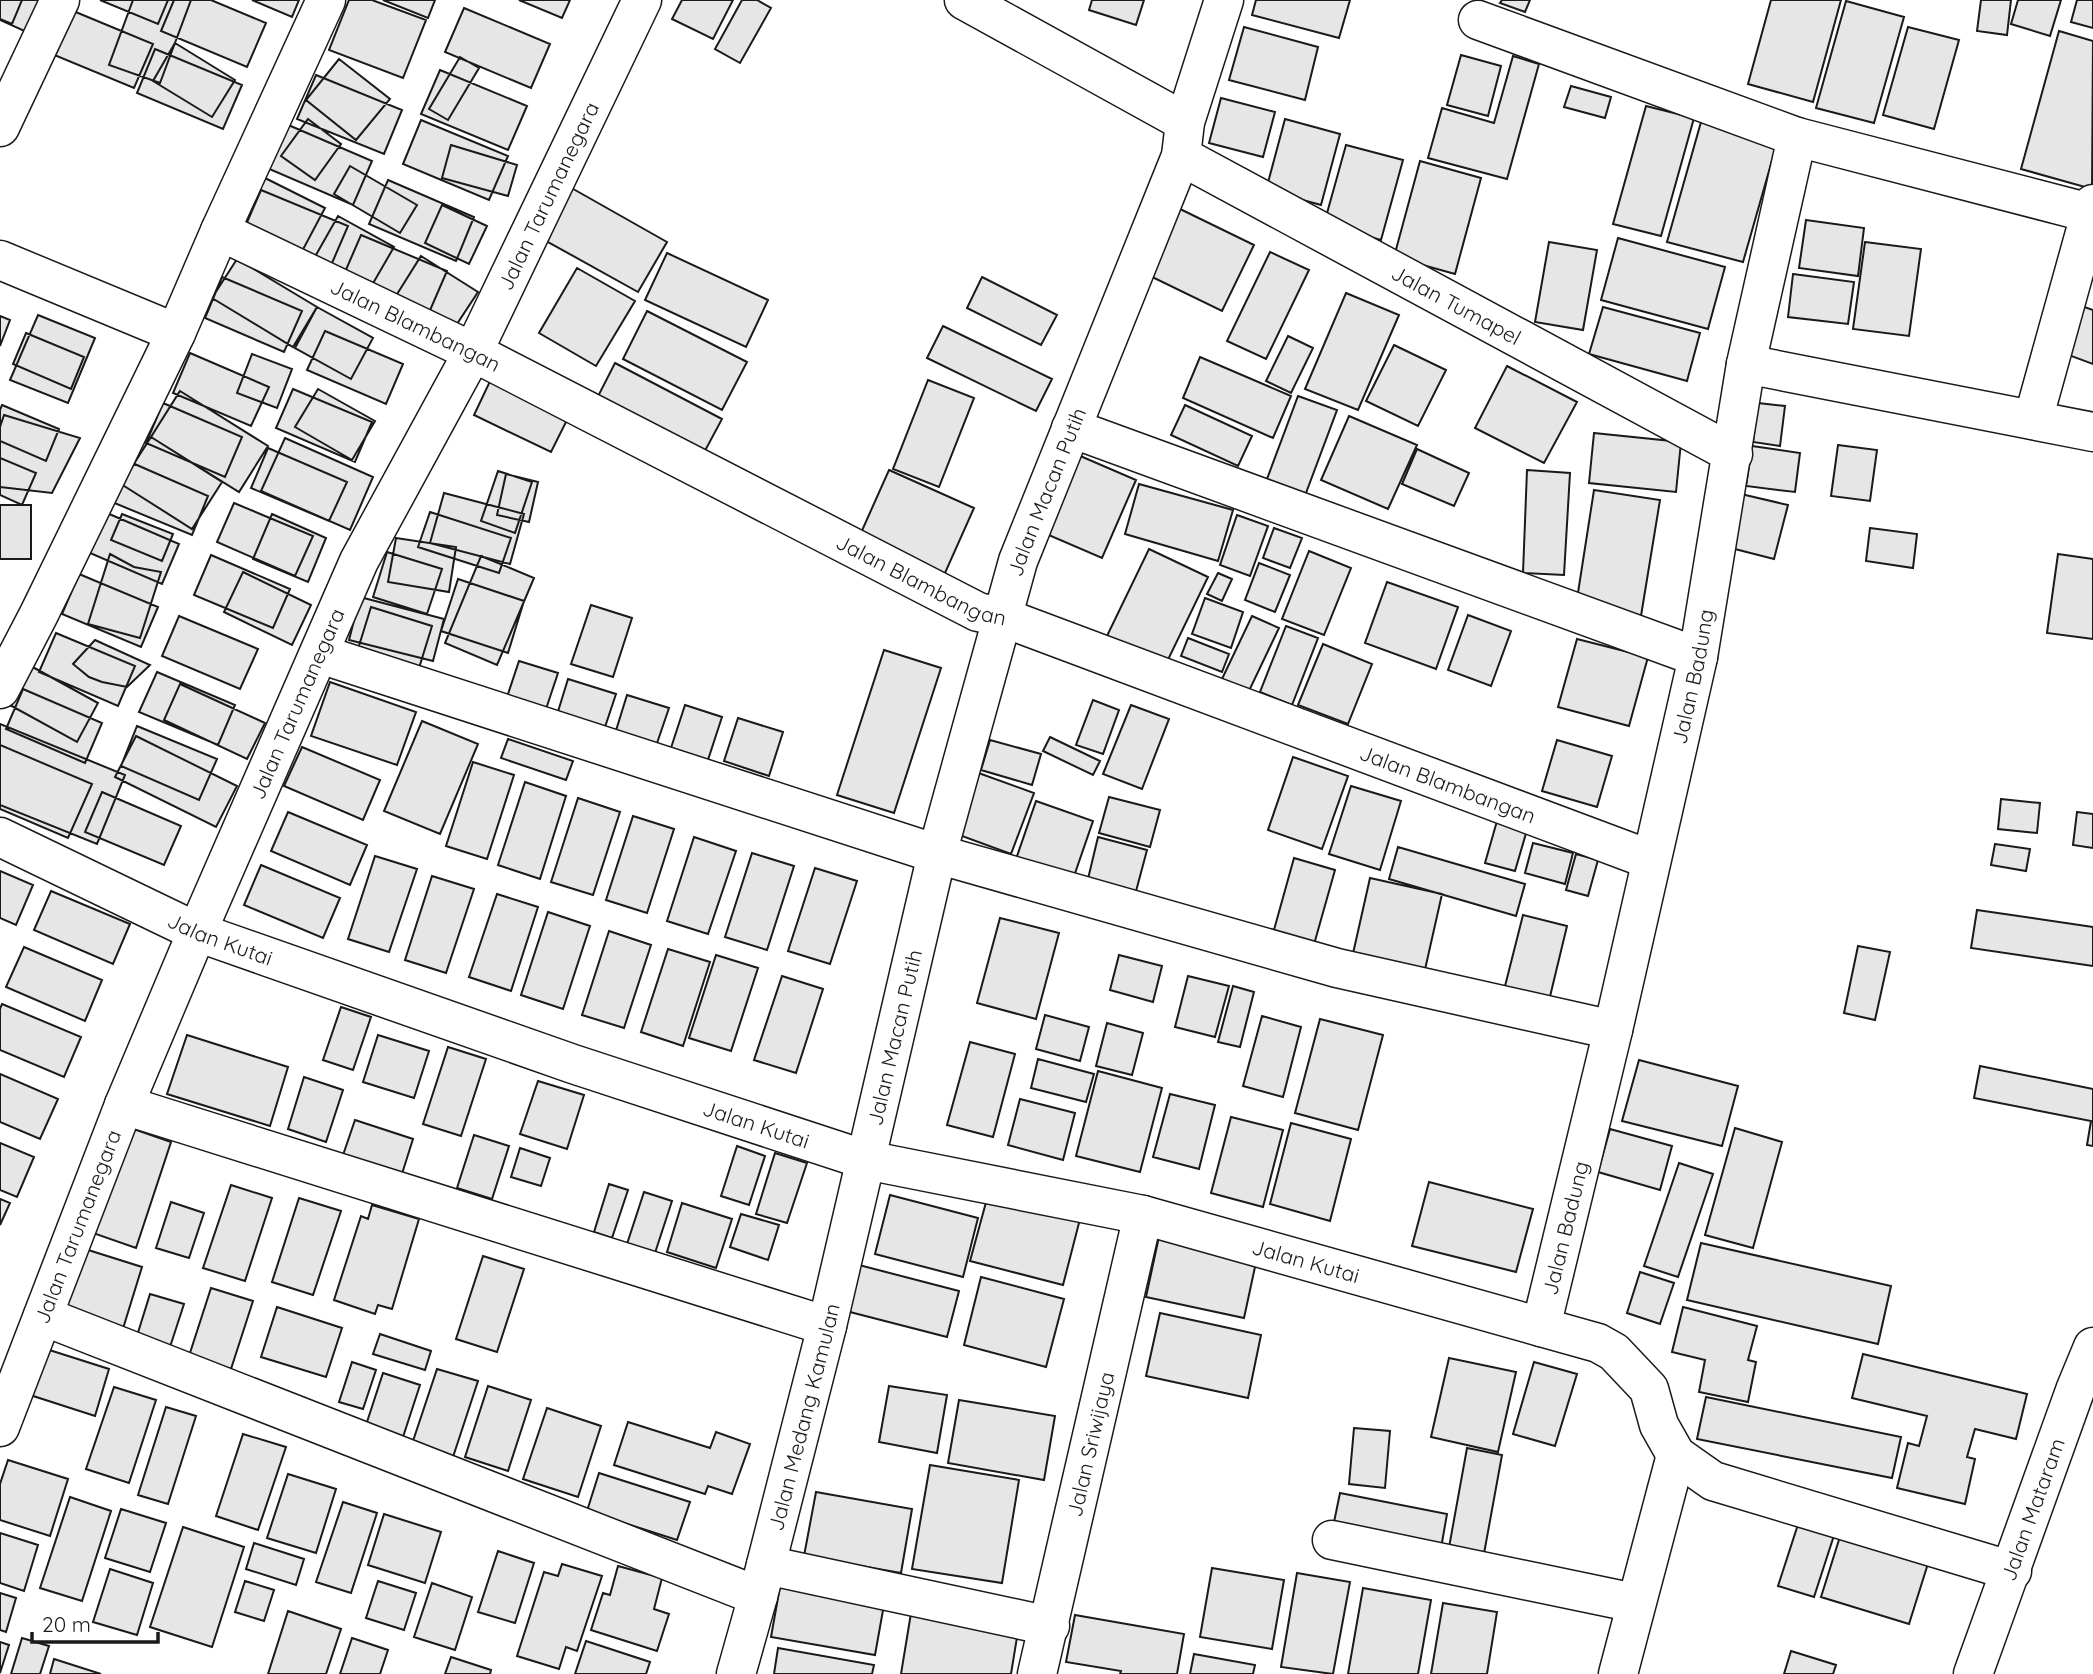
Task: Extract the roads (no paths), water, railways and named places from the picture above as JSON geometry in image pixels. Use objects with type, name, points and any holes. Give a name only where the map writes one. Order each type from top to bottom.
[{"type":"street","points":[[0,127],[60,0]]},
{"type":"street","points":[[0,689],[176,333],[326,0]]},
{"type":"street","name":"Jalan Tarumanegara","points":[[2,1413],[43,1316],[124,1105],[359,561],[473,352],[642,0]]},
{"type":"street","name":"Jalan Macan Putih","points":[[866,1160],[937,853],[1018,561],[1183,139],[1224,0]]},
{"type":"street","name":"Jalan Tumapel","points":[[968,1],[1183,139],[1733,454]]},
{"type":"street","points":[[1478,20],[1797,137],[2092,208],[2033,420]]},
{"type":"street","name":"Jalan Badung","points":[[1541,1327],[1613,1030],[1698,657],[1746,364],[1797,137]]},
{"type":"street","name":"Jalan Blambangan","points":[[220,231],[473,352],[978,612],[1002,617],[1651,860]]},
{"type":"street","points":[[0,260],[176,333]]},
{"type":"street","points":[[1746,364],[2093,432]]},
{"type":"street","points":[[1071,428],[1698,657]]},
{"type":"street","points":[[320,654],[937,853],[1337,968],[1613,1030]]},
{"type":"street","name":"Jalan Kutai","points":[[0,837],[197,932],[573,1064],[866,1160],[1143,1215],[1598,1343],[1614,1352],[1649,1389],[1659,1425],[1676,1455]]},
{"type":"street","points":[[124,1105],[827,1326]]},
{"type":"street","name":"Jalan Medang Kamulan","points":[[736,1674],[827,1326],[866,1160]]},
{"type":"street","name":"Jalan Sriwijaya","points":[[1037,1674],[1143,1215]]},
{"type":"street","points":[[43,1316],[762,1581],[1050,1626]]},
{"type":"street","name":"Jalan Mataram","points":[[1973,1674],[2093,1347]]},
{"type":"street","points":[[1618,1674],[1676,1455],[1713,1481],[2012,1571]]},
{"type":"street","points":[[1332,1540],[1635,1603]]}]
